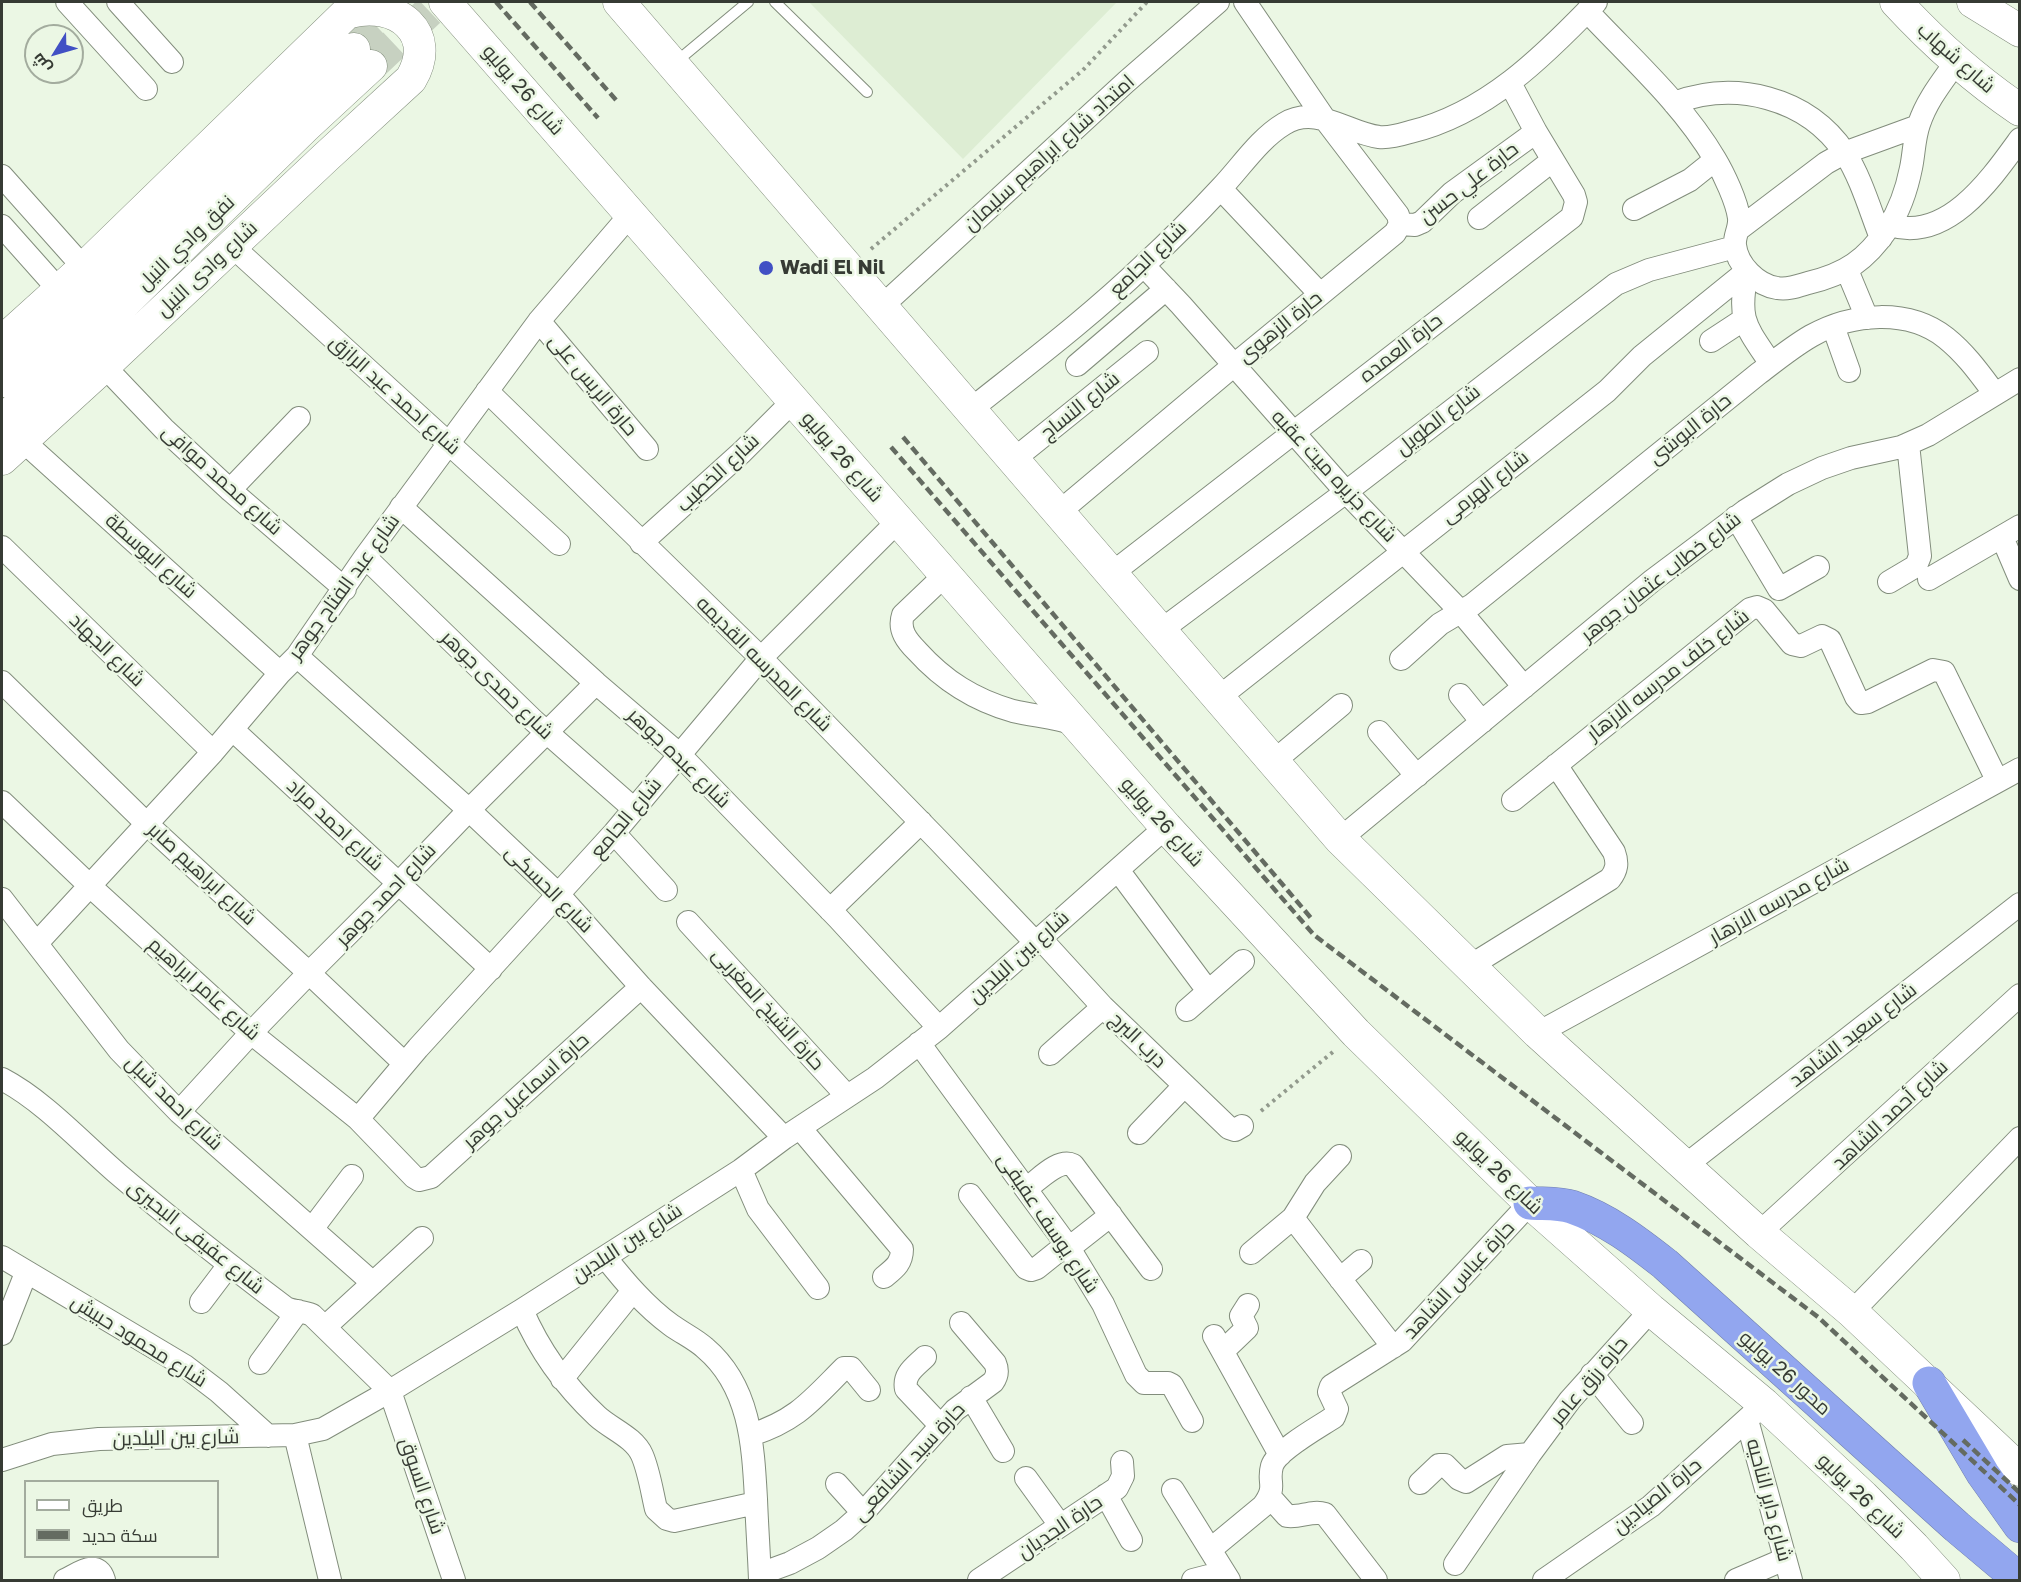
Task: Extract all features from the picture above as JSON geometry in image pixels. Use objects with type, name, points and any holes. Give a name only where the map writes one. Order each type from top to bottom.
[{"type":"highway","name":"محور 26 يوليو","points":[[1530,1203],[1570,1206],[1604,1222],[1643,1247],[1665,1264],[2019,1580]]},
{"type":"highway","points":[[1929,1383],[1983,1474],[2019,1526]]},
{"type":"highway","points":[[1957,1527],[2001,1581]]},
{"type":"main road","name":"شارع 26 يوليو","points":[[445,2],[1166,827],[1356,1033],[1530,1203],[1651,1310],[1756,1412],[1878,1511],[1944,1581]]},
{"type":"main road","points":[[620,2],[1340,839],[1538,1033],[2015,1460]]},
{"type":"main road","name":"شارع شهاب","points":[[1896,2],[1956,62],[2019,110]]},
{"type":"main road","points":[[1973,2],[2019,31]]},
{"type":"main road","name":"شارع وادى النيل","points":[[8,440],[104,366],[411,79],[418,67],[421,55],[416,30],[409,19],[387,6],[374,4],[354,7]]},
{"type":"main road","points":[[2,342],[84,268],[354,7]]},
{"type":"main road","name":"نفق وادي النيل","points":[[2,381],[363,57],[305,127],[8,440]]},
{"type":"street","points":[[67,2],[146,89]]},
{"type":"street","points":[[118,2],[172,62]]},
{"type":"street","name":"امتداد شارع ابراهيم سليمان","points":[[881,307],[1126,82],[1218,2]]},
{"type":"street","points":[[1248,3],[1324,118],[1398,215],[1400,224]]},
{"type":"street","points":[[1324,118],[1351,130],[1379,137],[1429,128],[1466,110],[1510,83],[1531,66],[1592,6],[1674,103],[1715,160],[1736,205],[1739,219],[1737,238],[1741,261],[1747,271],[1779,289],[1818,281],[1847,270],[1859,262],[1885,232],[1900,203],[1910,171],[1918,126],[1928,100],[1956,62]]},
{"type":"street","name":"حارة العمده","points":[[1111,574],[1572,217],[1576,202],[1574,195],[1510,83]]},
{"type":"street","points":[[1674,103],[1699,94],[1726,92],[1744,93],[1770,99],[1797,109],[1827,132],[1844,153],[1885,232]]},
{"type":"street","name":"شارع الجامع","points":[[970,410],[1100,305],[1144,266],[1221,189],[1264,140],[1285,123],[1302,117],[1324,118]]},
{"type":"street","name":"شارع الطويل","points":[[1160,631],[1346,492],[1616,284],[1737,238],[1826,164],[1844,153],[1918,126]]},
{"type":"street","name":"حارة علي حسن","points":[[1400,224],[1415,225],[1422,222],[1452,193],[1536,132]]},
{"type":"street","points":[[1885,232],[1936,223],[1953,213],[1989,181],[2019,139]]},
{"type":"street","points":[[1479,218],[1553,160]]},
{"type":"street","points":[[1634,209],[1690,180],[1715,160]]},
{"type":"street","points":[[2,176],[84,268]]},
{"type":"street","points":[[1221,189],[1320,294]]},
{"type":"street","name":"شارع عبد الفتاح جوهر","points":[[37,943],[233,730],[297,656],[401,507],[539,321],[630,215]]},
{"type":"street","name":"حارة الزهوى","points":[[1058,513],[1395,233],[1400,224]]},
{"type":"street","points":[[2,226],[59,290]]},
{"type":"street","name":"شارع احمد عبد الرازق","points":[[232,246],[559,544]]},
{"type":"street","name":"شارع جزيره ميت عقبه","points":[[1144,266],[1346,492],[1461,612],[1524,687]]},
{"type":"street","points":[[1847,270],[1867,318]]},
{"type":"street","points":[[1747,271],[1742,305],[1743,320],[1771,364]]},
{"type":"street","name":"شارع الهرمى","points":[[1218,698],[1607,391],[1642,356],[1747,271]]},
{"type":"street","points":[[1077,365],[1166,289]]},
{"type":"street","name":"حارة البوشى","points":[[1401,659],[1440,624],[1481,598],[1771,364],[1813,335],[1833,326],[1867,318],[1896,317],[1926,325],[1945,337],[1964,354],[1995,394]]},
{"type":"street","points":[[1711,341],[1743,320]]},
{"type":"street","name":"حارة الريس على","points":[[539,321],[647,449]]},
{"type":"street","points":[[1833,326],[1849,371]]},
{"type":"street","name":"شارع النساج","points":[[1013,460],[1147,352]]},
{"type":"street","name":"شارع محمد موافى","points":[[104,366],[164,429],[230,490],[345,589]]},
{"type":"street","name":"شارع خطاب عثمان جوهر","points":[[1340,839],[1653,580],[1736,517],[1788,484],[1822,468],[1851,458],[1908,444],[1936,430],[2019,379]]},
{"type":"street","name":"شارع المدرسه القديمه","points":[[487,391],[761,658],[1037,940]]},
{"type":"street","name":"شارع الخطيب","points":[[641,543],[742,452],[793,401]]},
{"type":"street","points":[[230,490],[299,418]]},
{"type":"street","name":"شارع البوسطة","points":[[8,440],[280,673]]},
{"type":"street","points":[[1889,582],[1916,566],[1920,556],[1908,444]]},
{"type":"street","name":"شارع عبده جوهر","points":[[401,507],[596,683],[679,754],[830,910],[939,1028]]},
{"type":"street","points":[[1736,517],[1779,589],[1818,567]]},
{"type":"street","name":"شارع الجامع","points":[[358,1119],[404,1063],[614,833],[761,658],[898,521]]},
{"type":"street","points":[[1929,579],[2011,532],[2019,579]]},
{"type":"street","name":"شارع الجهاد","points":[[2,547],[213,752]]},
{"type":"street","name":"شارع حمدى جوهر","points":[[365,557],[546,732],[634,809]]},
{"type":"street","points":[[945,574],[903,615],[901,622],[906,639],[928,664],[951,684],[983,701],[1014,711],[1054,717],[1075,724]]},
{"type":"street","name":"شارع خلف مدرسه الازهار","points":[[1513,800],[1750,609],[1757,607],[1764,610],[1792,645],[1801,646],[1822,636],[1830,640],[1856,697],[1861,703],[1868,702],[1933,670],[1944,672],[1997,780]]},
{"type":"street","name":"شارع الحسكى","points":[[297,656],[469,810],[559,895],[641,987],[792,1133],[902,1249],[902,1258],[898,1266],[885,1277]]},
{"type":"street","name":"شارع ابراهيم صابر","points":[[2,682],[147,824],[404,1063]]},
{"type":"street","name":"شارع احمد جوهر","points":[[179,1112],[309,973],[596,683]]},
{"type":"street","points":[[1460,695],[1482,722]]},
{"type":"street","points":[[1273,762],[1341,705]]},
{"type":"street","name":"شارع احمد مراد","points":[[233,730],[491,969]]},
{"type":"street","points":[[1379,732],[1417,776]]},
{"type":"street","points":[[1470,966],[1610,879],[1615,873],[1617,859],[1614,852],[1556,765]]},
{"type":"street","name":"شارع مدرسه الازهار","points":[[1538,1033],[2019,769]]},
{"type":"street","name":"شارع عامر ابراهيم","points":[[2,802],[251,1033],[358,1119],[409,1172]]},
{"type":"street","points":[[830,910],[921,822]]},
{"type":"street","name":"شارع بين البلدين","points":[[2,1460],[52,1444],[99,1439],[295,1435],[323,1429],[522,1310],[741,1170],[875,1078],[939,1028],[1166,827]]},
{"type":"street","points":[[614,833],[666,890]]},
{"type":"street","points":[[1118,870],[1208,991]]},
{"type":"street","name":"شارع احمد شبل","points":[[2,899],[119,1050],[179,1112],[373,1283]]},
{"type":"street","name":"شارع سعيد الشاهد","points":[[1686,1165],[2019,904]]},
{"type":"street","name":"حارة الشيخ المغربى","points":[[688,922],[847,1096]]},
{"type":"street","name":"درب البرج","points":[[1037,940],[1229,1128],[1235,1130],[1242,1126]]},
{"type":"street","points":[[1187,1010],[1243,961]]},
{"type":"street","name":"حارة اسماعيل جوهر","points":[[409,1172],[419,1180],[431,1177],[641,987]]},
{"type":"street","name":"شارع أحمد الشاهد","points":[[1759,1233],[2019,995]]},
{"type":"street","points":[[1050,1054],[1103,1007]]},
{"type":"street","name":"شارع يوسف عفيفى","points":[[919,1043],[1068,1246],[1103,1304],[1136,1375],[1144,1383],[1172,1384],[1192,1421]]},
{"type":"street","name":"شارع عفيفى البحيرى","points":[[2,1079],[50,1113],[126,1181],[286,1308],[312,1315],[390,1391]]},
{"type":"street","points":[[1139,1134],[1184,1086]]},
{"type":"street","points":[[1852,1312],[2019,1138]]},
{"type":"street","points":[[1251,1253],[1293,1218],[1315,1183],[1340,1156]]},
{"type":"street","points":[[1027,1188],[1059,1164],[1069,1163],[1077,1169],[1151,1269]]},
{"type":"street","points":[[741,1170],[758,1209],[818,1288]]},
{"type":"street","points":[[312,1229],[352,1176]]},
{"type":"street","points":[[970,1195],[1026,1268],[1031,1270],[1112,1215]]},
{"type":"street","name":"حارة عباس الشاهد","points":[[1280,1455],[1334,1417],[1337,1409],[1329,1392],[1331,1386],[1402,1341],[1530,1203]]},
{"type":"street","points":[[1293,1218],[1393,1347]]},
{"type":"street","points":[[325,1327],[422,1238]]},
{"type":"street","name":"شارع محمود حبيش","points":[[2,1257],[185,1366],[219,1392],[268,1436]]},
{"type":"street","points":[[605,1257],[632,1292],[670,1325],[705,1348],[725,1370],[740,1396],[751,1435],[760,1577]]},
{"type":"street","points":[[1340,1279],[1361,1262]]},
{"type":"street","points":[[201,1302],[229,1264]]},
{"type":"street","points":[[2,1334],[26,1273]]},
{"type":"street","points":[[562,1379],[632,1292]]},
{"type":"street","points":[[1211,1549],[1263,1506],[1270,1497],[1273,1486],[1270,1473],[1272,1463],[1280,1455],[1219,1344],[1247,1328],[1241,1316],[1248,1305]]},
{"type":"street","points":[[522,1310],[533,1335],[562,1379],[599,1418],[632,1442],[642,1454],[656,1509],[667,1519],[682,1520],[756,1503]]},
{"type":"street","name":"حارة رزق عامر","points":[[1455,1564],[1530,1454],[1592,1374],[1651,1310]]},
{"type":"street","points":[[260,1363],[298,1311]]},
{"type":"street","name":"حارة سيد الشافعى","points":[[760,1577],[819,1548],[863,1513],[940,1425],[971,1397],[993,1382],[998,1369],[995,1363],[961,1323]]},
{"type":"street","points":[[924,1357],[907,1375],[906,1389],[940,1425]]},
{"type":"street","points":[[751,1435],[773,1428],[792,1418],[810,1404],[844,1368],[851,1368],[869,1390]]},
{"type":"street","points":[[1592,1374],[1632,1423]]},
{"type":"street","name":"شارع السوق","points":[[390,1391],[454,1581]]},
{"type":"street","points":[[971,1397],[1003,1451]]},
{"type":"street","name":"شارع داير الناحيه","points":[[1756,1412],[1788,1570]]},
{"type":"street","name":"حارة الصيادين","points":[[1544,1581],[1651,1506],[1756,1412]]},
{"type":"street","points":[[295,1435],[330,1581]]},
{"type":"street","points":[[1420,1483],[1439,1465],[1445,1465],[1459,1479],[1466,1482],[1507,1456],[1530,1454]]},
{"type":"street","name":"حارة الجديان","points":[[979,1581],[1117,1488],[1123,1476],[1122,1462]]},
{"type":"street","points":[[1026,1478],[1060,1525]]},
{"type":"street","points":[[837,1484],[863,1513]]},
{"type":"street","points":[[1173,1490],[1227,1576],[1193,1581]]},
{"type":"street","points":[[1106,1496],[1131,1540]]},
{"type":"street","points":[[1270,1497],[1287,1516],[1294,1517],[1315,1512],[1325,1514],[1376,1581]]},
{"type":"street","points":[[65,1581],[90,1568],[99,1571],[104,1581]]},
{"type":"street","points":[[1736,1581],[1788,1570]]},
{"type":"lane","points":[[674,65],[748,2]]},
{"type":"lane","points":[[775,2],[867,92]]},
{"type":"path","points":[[848,269],[1083,70],[1147,2]]},
{"type":"path","points":[[1242,1126],[1356,1033]]},
{"type":"shaded area","points":[[809,2],[1117,2],[963,159]]},
{"type":"tunnel","points":[[354,49],[403,2]]},
{"type":"tunnel","points":[[371,66],[439,2]]},
{"type":"railway","points":[[496,2],[598,118]]},
{"type":"railway","points":[[530,2],[616,100]]},
{"type":"railway","points":[[903,437],[1311,918]]},
{"type":"railway","points":[[891,447],[1314,935],[1818,1317],[2020,1505]]},
{"type":"railway","points":[[1963,1440],[2020,1493]]},
{"type":"place","name":"Wadi El Nil","points":[[766,268]]}]
